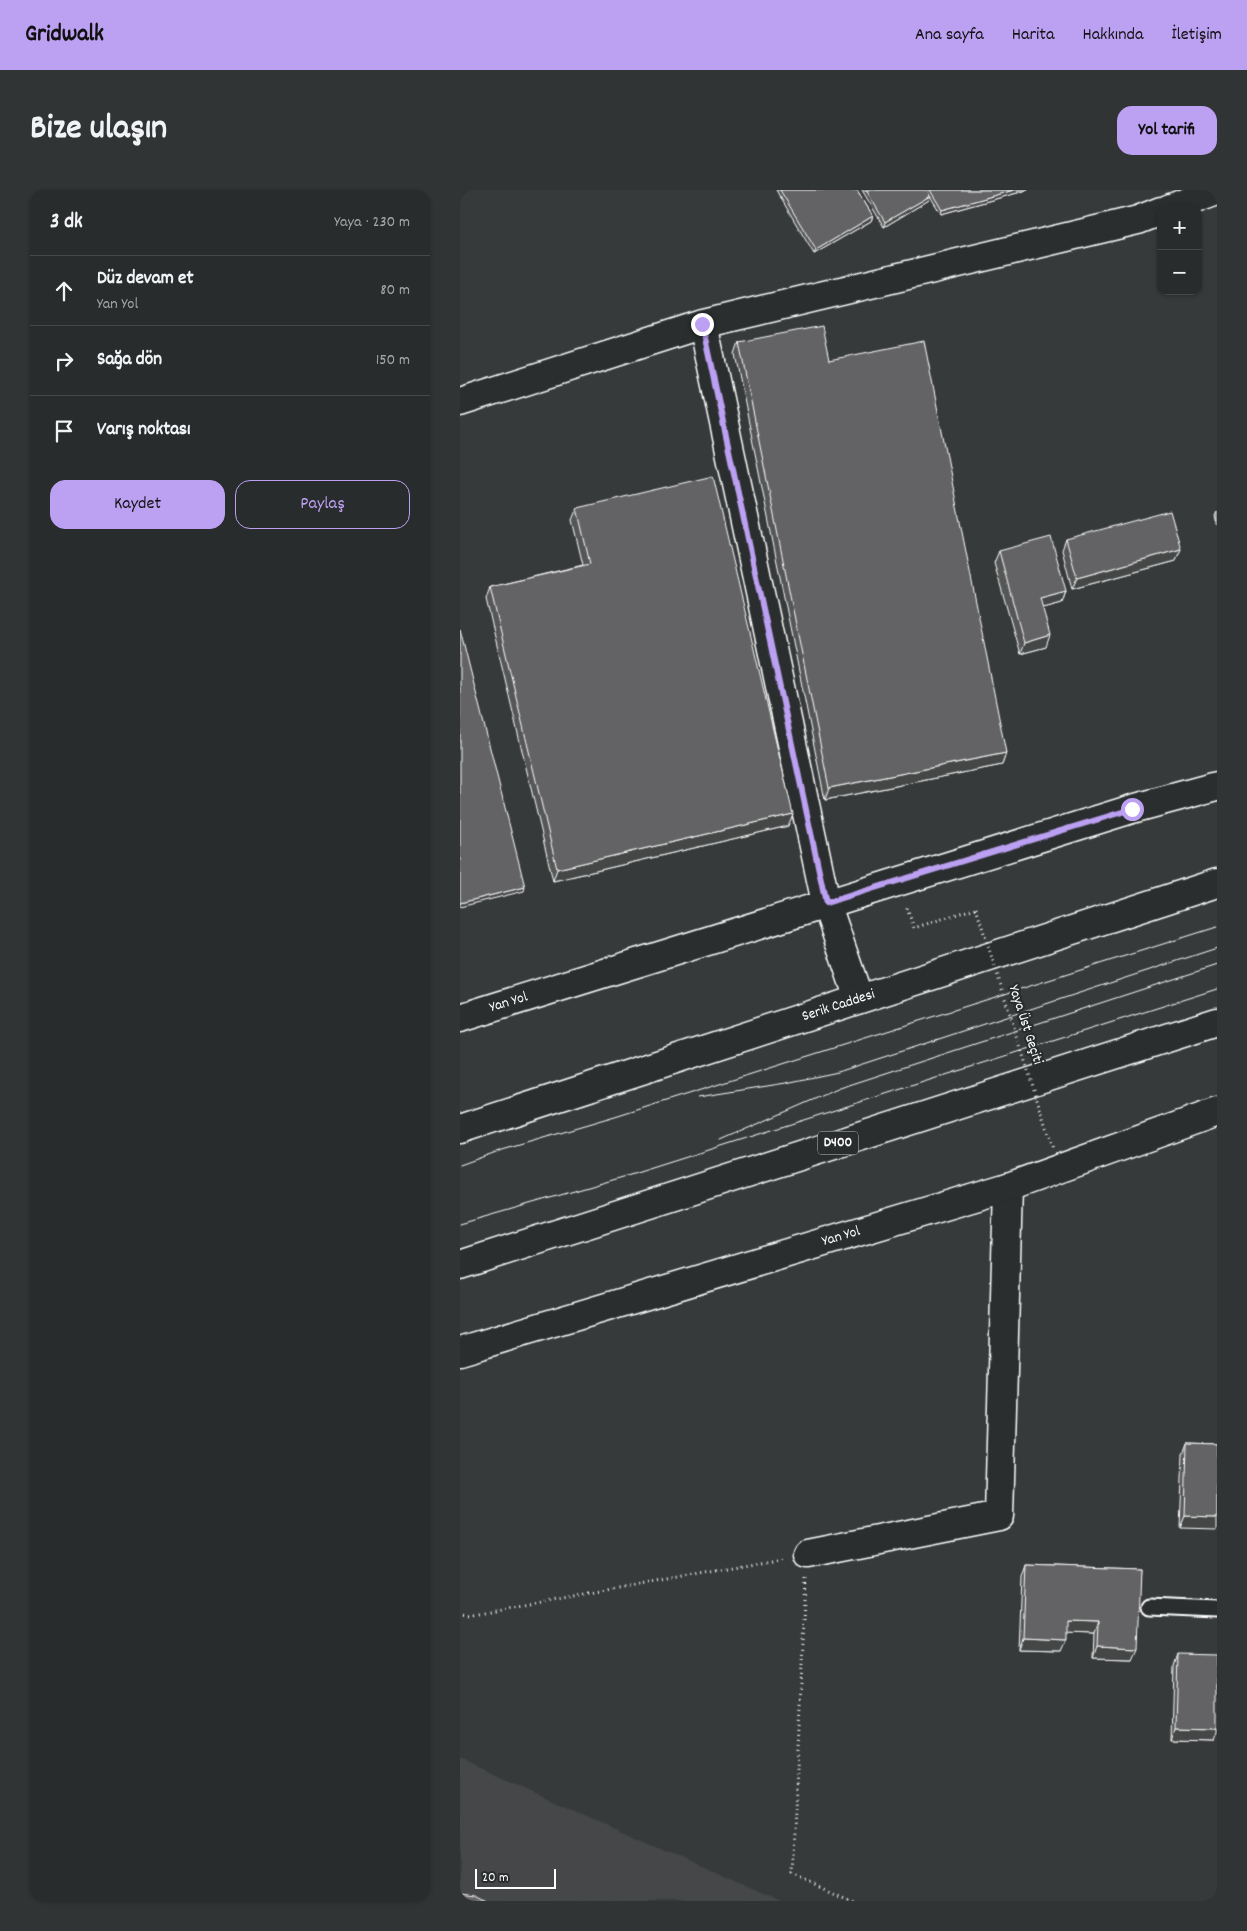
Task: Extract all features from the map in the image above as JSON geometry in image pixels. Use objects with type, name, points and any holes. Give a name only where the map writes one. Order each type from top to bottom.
[{"type":"main road","points":[[1179,205],[1217,191]]},
{"type":"main road","points":[[460,402],[702,324],[1118,224],[1157,212]]},
{"type":"main road","points":[[702,324],[826,903],[859,999]]},
{"type":"main road","name":"Yan Yol","points":[[460,1018],[1132,809],[1217,786]]},
{"type":"main road","name":"Serik Caddesi","points":[[460,1128],[1217,883]]},
{"type":"main road","name":"D400","points":[[460,1265],[1217,1022]]},
{"type":"main road","name":"Yan Yol","points":[[460,1351],[1008,1187],[1217,1112]]},
{"type":"main road","points":[[808,1554],[999,1516],[1008,1187]]},
{"type":"lane","points":[[1149,1607],[1217,1610]]},
{"type":"path","name":"Yaya Üst Geçiti","points":[[914,928],[976,908],[1053,1148]]},
{"type":"path","points":[[460,1613],[474,1614],[808,1554],[792,1874],[853,1901]]},
{"type":"shaded area","points":[[460,1759],[779,1901],[460,1901]]},
{"type":"building","points":[[780,190],[857,190],[873,216],[816,250]]},
{"type":"building","points":[[866,190],[927,190],[930,196],[885,222]]},
{"type":"building","points":[[930,190],[1014,190],[942,210]]},
{"type":"building","points":[[822,326],[829,360],[924,341],[1006,753],[829,788],[739,342]]},
{"type":"building","points":[[713,476],[793,814],[557,869],[490,587],[590,564],[577,508]]},
{"type":"building","points":[[1170,511],[1181,549],[1077,578],[1066,539]]},
{"type":"building","points":[[1051,537],[1066,591],[1040,598],[1050,635],[1024,643],[999,551]]},
{"type":"building","points":[[460,629],[525,887],[460,903]]},
{"type":"building","points":[[1187,1443],[1217,1444],[1217,1517],[1185,1516]]},
{"type":"building","points":[[1026,1565],[1140,1569],[1137,1648],[1097,1646],[1098,1622],[1066,1621],[1066,1640],[1023,1638]]},
{"type":"building","points":[[1178,1654],[1217,1655],[1217,1728],[1176,1727]]},
{"type":"building","points":[[460,1893],[476,1895],[488,1901],[460,1901]]},
{"type":"tram line","points":[[460,1165],[499,1151],[615,1117],[1217,927]]},
{"type":"tram line","points":[[698,1097],[786,1083],[838,1072],[1217,948]]},
{"type":"tram line","points":[[721,1140],[840,1088],[1217,965]]},
{"type":"tram line","points":[[460,1224],[630,1175],[1217,989]]},
{"type":"route","points":[[702,324],[826,903],[1132,809]]}]
